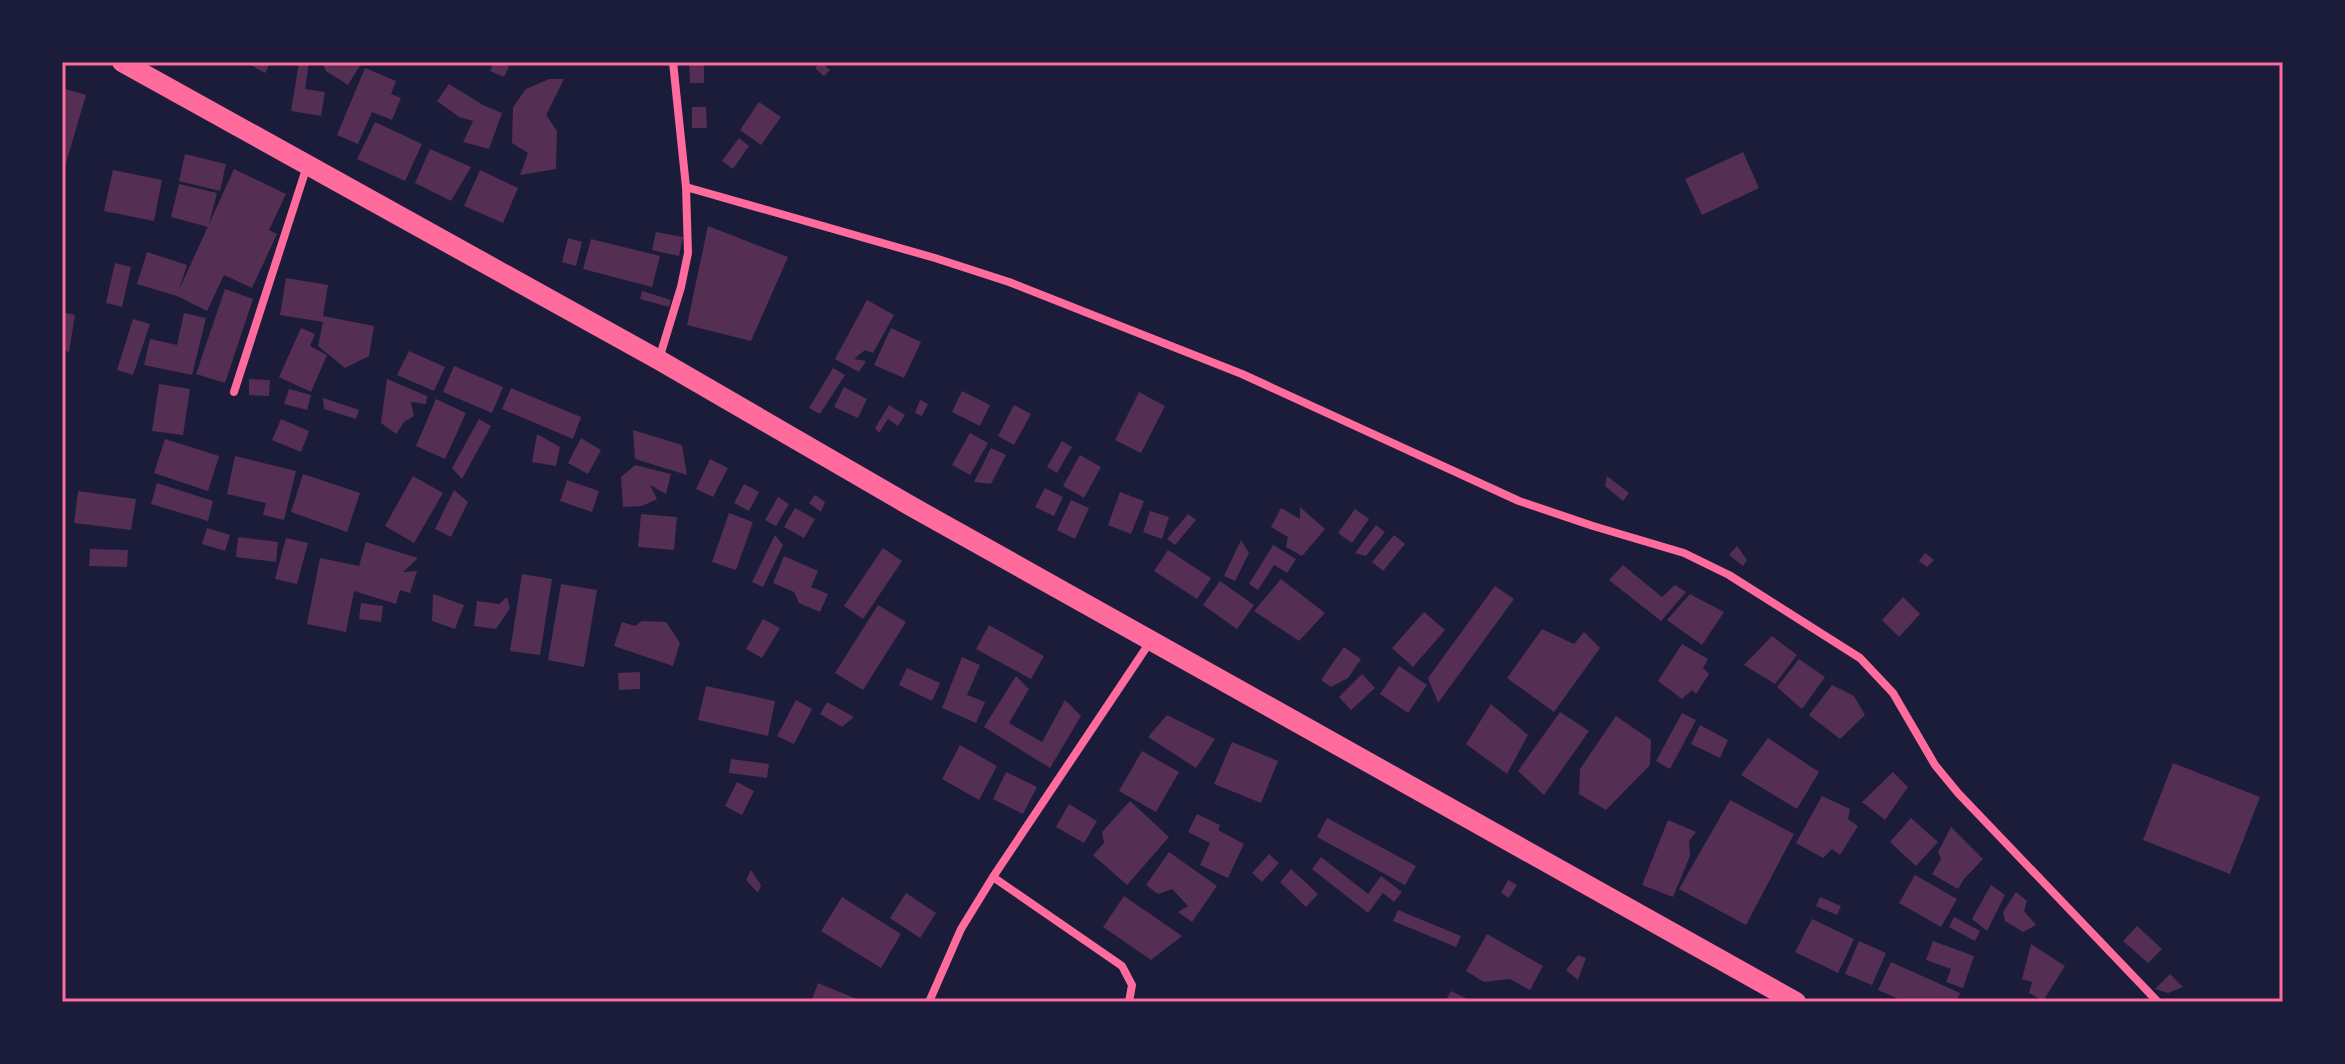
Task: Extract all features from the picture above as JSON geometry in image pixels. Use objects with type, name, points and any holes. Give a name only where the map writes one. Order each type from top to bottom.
[{"type":"main road","points":[[122,62],[659,360],[909,505],[1796,1002]]},
{"type":"street","points":[[659,360],[688,253],[686,187],[673,62]]},
{"type":"street","points":[[234,392],[308,165]]},
{"type":"street","points":[[686,187],[1009,282],[1242,374],[1519,501],[1684,553],[1729,575],[1843,646],[1875,672],[1893,693],[1935,765],[1958,793],[2158,1002]]},
{"type":"street","points":[[929,1002],[961,929],[1151,640]]},
{"type":"street","points":[[993,877],[1122,966],[1132,985],[1129,1002]]},
{"type":"building","points":[[245,62],[271,62],[265,73]]},
{"type":"building","points":[[299,62],[309,62],[305,89],[325,92],[321,116],[291,111]]},
{"type":"building","points":[[322,62],[362,62],[348,85],[326,71]]},
{"type":"building","points":[[494,62],[509,66],[504,77],[490,71]]},
{"type":"building","points":[[689,62],[704,62],[704,83],[690,83]]},
{"type":"building","points":[[821,62],[830,70],[824,76],[815,68]]},
{"type":"building","points":[[365,68],[396,81],[391,94],[401,98],[392,120],[372,112],[358,144],[337,135]]},
{"type":"building","points":[[549,79],[564,79],[546,115],[557,131],[556,169],[520,175],[528,153],[512,143],[513,107],[526,89]]},
{"type":"building","points":[[449,84],[502,113],[489,149],[463,142],[473,121],[459,117],[437,101]]},
{"type":"building","points":[[62,88],[86,95],[63,173],[62,173]]},
{"type":"building","points":[[759,102],[781,117],[761,145],[740,130]]},
{"type":"building","points":[[692,107],[706,107],[707,128],[692,128]]},
{"type":"building","points":[[375,122],[422,144],[405,181],[357,159]]},
{"type":"building","points":[[739,138],[749,146],[733,169],[722,161]]},
{"type":"building","points":[[430,149],[471,167],[451,201],[415,183]]},
{"type":"building","points":[[1743,152],[1759,188],[1702,215],[1685,179]]},
{"type":"building","points":[[185,154],[226,164],[220,191],[179,181]]},
{"type":"building","points":[[234,169],[286,194],[269,230],[277,234],[252,288],[224,275],[207,311],[177,296],[137,284],[147,252],[187,265],[179,290]]},
{"type":"building","points":[[113,170],[162,180],[154,221],[104,211]]},
{"type":"building","points":[[480,170],[518,188],[503,223],[464,206]]},
{"type":"building","points":[[179,184],[217,193],[208,227],[171,217]]},
{"type":"building","points":[[708,226],[788,257],[751,341],[687,325]]},
{"type":"building","points":[[656,232],[683,237],[679,256],[652,250]]},
{"type":"building","points":[[568,238],[582,242],[576,266],[562,262]]},
{"type":"building","points":[[591,239],[660,256],[652,287],[583,269]]},
{"type":"building","points":[[115,263],[131,267],[122,307],[106,303]]},
{"type":"building","points":[[286,278],[328,285],[323,316],[374,326],[369,356],[345,368],[318,346],[323,322],[280,315]]},
{"type":"building","points":[[225,289],[253,299],[225,383],[196,374]]},
{"type":"building","points":[[642,291],[671,300],[669,307],[640,299]]},
{"type":"building","points":[[867,300],[894,315],[873,353],[865,350],[854,359],[866,361],[859,372],[835,359]]},
{"type":"building","points":[[62,312],[75,315],[69,352],[62,350]]},
{"type":"building","points":[[184,313],[206,318],[192,375],[144,365],[150,339],[177,345]]},
{"type":"building","points":[[133,319],[150,324],[133,375],[117,370]]},
{"type":"building","points":[[301,328],[315,334],[310,346],[327,355],[311,392],[279,377]]},
{"type":"building","points":[[891,328],[921,342],[904,378],[874,365]]},
{"type":"building","points":[[409,351],[445,367],[434,391],[397,375]]},
{"type":"building","points":[[454,366],[503,387],[492,413],[443,392]]},
{"type":"building","points":[[833,368],[845,375],[820,414],[809,408]]},
{"type":"building","points":[[249,379],[270,380],[269,396],[249,395]]},
{"type":"building","points":[[387,379],[427,396],[426,404],[411,402],[414,416],[404,422],[396,434],[381,423]]},
{"type":"building","points":[[159,384],[190,389],[183,435],[152,431]]},
{"type":"building","points":[[844,387],[867,399],[858,418],[834,407]]},
{"type":"building","points":[[511,388],[581,417],[573,439],[502,409]]},
{"type":"building","points":[[289,389],[311,395],[307,410],[284,404]]},
{"type":"building","points":[[962,391],[990,405],[980,426],[952,412]]},
{"type":"building","points":[[1139,392],[1165,406],[1141,453],[1115,440]]},
{"type":"building","points":[[323,398],[359,410],[356,419],[324,409]]},
{"type":"building","points":[[436,399],[466,413],[445,459],[416,446]]},
{"type":"building","points":[[920,400],[928,404],[922,416],[915,413]]},
{"type":"building","points":[[889,405],[905,415],[898,426],[888,419],[879,433],[875,428]]},
{"type":"building","points":[[1014,405],[1031,414],[1014,445],[998,436]]},
{"type":"building","points":[[281,419],[309,431],[301,452],[272,440]]},
{"type":"building","points":[[479,419],[491,426],[462,479],[452,468]]},
{"type":"building","points":[[633,430],[682,445],[687,475],[635,459]]},
{"type":"building","points":[[970,433],[988,443],[970,475],[952,465]]},
{"type":"building","points":[[537,434],[560,447],[556,466],[532,462]]},
{"type":"building","points":[[581,438],[601,450],[588,474],[568,463]]},
{"type":"building","points":[[165,439],[219,456],[208,491],[154,473]]},
{"type":"building","points":[[1062,441],[1072,447],[1057,473],[1047,467]]},
{"type":"building","points":[[991,448],[1006,455],[991,484],[974,482]]},
{"type":"building","points":[[1080,455],[1101,467],[1084,498],[1063,486]]},
{"type":"building","points":[[235,456],[296,471],[284,520],[263,515],[266,503],[227,494]]},
{"type":"building","points":[[710,459],[728,468],[713,497],[696,489]]},
{"type":"building","points":[[635,465],[671,474],[666,494],[650,485],[657,499],[642,506],[623,507],[621,477]]},
{"type":"building","points":[[303,474],[360,493],[347,532],[291,512]]},
{"type":"building","points":[[413,476],[443,493],[414,543],[385,526]]},
{"type":"building","points":[[1607,476],[1629,493],[1623,501],[1605,486]]},
{"type":"building","points":[[567,480],[599,491],[592,512],[560,501]]},
{"type":"building","points":[[157,483],[213,501],[208,521],[151,504]]},
{"type":"building","points":[[744,484],[759,492],[749,511],[734,503]]},
{"type":"building","points":[[1045,488],[1063,497],[1054,516],[1035,507]]},
{"type":"building","points":[[454,490],[468,502],[451,537],[435,529]]},
{"type":"building","points":[[78,491],[136,499],[131,530],[74,523]]},
{"type":"building","points":[[1120,492],[1144,501],[1131,534],[1108,525]]},
{"type":"building","points":[[815,495],[825,502],[821,512],[809,503]]},
{"type":"building","points":[[778,497],[789,504],[776,526],[765,520]]},
{"type":"building","points":[[1071,500],[1089,508],[1075,539],[1057,530]]},
{"type":"building","points":[[1300,507],[1325,529],[1302,556],[1286,547],[1288,537],[1271,527],[1281,508],[1300,519]]},
{"type":"building","points":[[795,508],[815,519],[804,538],[784,527]]},
{"type":"building","points":[[1355,509],[1369,519],[1352,543],[1338,533]]},
{"type":"building","points":[[1150,511],[1169,517],[1162,539],[1143,532]]},
{"type":"building","points":[[729,513],[753,522],[736,570],[712,562]]},
{"type":"building","points":[[641,514],[677,517],[674,550],[638,547]]},
{"type":"building","points":[[1188,514],[1196,520],[1175,545],[1167,539]]},
{"type":"building","points":[[1376,525],[1385,532],[1366,556],[1355,553]]},
{"type":"building","points":[[207,528],[230,535],[225,551],[202,544]]},
{"type":"building","points":[[775,535],[783,545],[763,587],[752,582]]},
{"type":"building","points":[[1394,535],[1405,544],[1383,571],[1372,562]]},
{"type":"building","points":[[238,537],[278,542],[276,562],[236,557]]},
{"type":"building","points":[[286,538],[308,543],[297,584],[275,579]]},
{"type":"building","points":[[1241,540],[1249,553],[1235,581],[1224,576]]},
{"type":"building","points":[[366,542],[418,558],[403,572],[417,571],[410,593],[400,590],[396,604],[354,591],[346,632],[307,624],[320,558],[359,566]]},
{"type":"building","points":[[1273,545],[1296,559],[1287,573],[1274,565],[1258,590],[1249,584]]},
{"type":"building","points":[[1737,546],[1747,560],[1743,566],[1729,555]]},
{"type":"building","points":[[883,548],[902,561],[863,619],[844,606]]},
{"type":"building","points":[[90,549],[128,550],[127,567],[89,566]]},
{"type":"building","points":[[1168,550],[1211,578],[1197,599],[1154,571]]},
{"type":"building","points":[[1925,553],[1934,560],[1927,567],[1919,561]]},
{"type":"building","points":[[784,556],[818,571],[811,587],[828,594],[820,612],[799,603],[794,592],[773,583]]},
{"type":"building","points":[[1623,565],[1662,597],[1675,585],[1686,592],[1661,621],[1609,580]]},
{"type":"building","points":[[522,574],[552,579],[540,655],[510,651]]},
{"type":"building","points":[[1281,579],[1325,613],[1299,641],[1254,611]]},
{"type":"building","points":[[1220,581],[1254,605],[1237,629],[1203,605]]},
{"type":"building","points":[[561,584],[597,590],[584,667],[548,660]]},
{"type":"building","points":[[1495,586],[1514,599],[1438,703],[1428,678]]},
{"type":"building","points":[[433,594],[464,605],[455,629],[432,621]]},
{"type":"building","points":[[1690,594],[1724,612],[1702,645],[1667,620]]},
{"type":"building","points":[[507,597],[510,608],[496,629],[474,626],[477,601],[499,604]]},
{"type":"building","points":[[1903,597],[1920,614],[1899,637],[1882,620]]},
{"type":"building","points":[[361,603],[383,606],[381,622],[359,619]]},
{"type":"building","points":[[878,605],[906,622],[863,690],[835,673]]},
{"type":"building","points":[[1424,612],[1445,630],[1413,667],[1392,648]]},
{"type":"building","points":[[763,619],[780,628],[762,658],[746,649]]},
{"type":"building","points":[[642,621],[666,622],[680,643],[673,666],[614,646],[622,622],[635,626]]},
{"type":"building","points":[[989,625],[1044,656],[1031,679],[976,649]]},
{"type":"building","points":[[1542,629],[1574,644],[1584,632],[1600,648],[1554,712],[1507,678]]},
{"type":"building","points":[[1772,636],[1797,655],[1775,684],[1744,665]]},
{"type":"building","points":[[1682,644],[1708,659],[1703,668],[1709,674],[1696,694],[1692,690],[1682,699],[1658,681]]},
{"type":"building","points":[[1344,647],[1361,659],[1348,678],[1331,687],[1321,680]]},
{"type":"building","points":[[962,657],[980,665],[967,695],[985,702],[976,723],[942,708]]},
{"type":"building","points":[[1799,659],[1825,677],[1802,709],[1777,687]]},
{"type":"building","points":[[1399,666],[1427,685],[1408,713],[1380,694]]},
{"type":"building","points":[[907,668],[940,683],[932,701],[899,685]]},
{"type":"building","points":[[640,672],[640,689],[619,690],[618,673]]},
{"type":"building","points":[[1362,674],[1375,688],[1351,710],[1339,697]]},
{"type":"building","points":[[1016,676],[1029,689],[1009,723],[1042,742],[1065,700],[1081,716],[1050,768],[984,727]]},
{"type":"building","points":[[1832,685],[1854,696],[1865,715],[1840,739],[1809,715]]},
{"type":"building","points":[[706,686],[775,701],[768,736],[698,720]]},
{"type":"building","points":[[796,700],[812,709],[794,744],[777,736]]},
{"type":"building","points":[[827,702],[854,717],[842,727],[820,714]]},
{"type":"building","points":[[1491,704],[1528,735],[1507,774],[1466,744]]},
{"type":"building","points":[[1560,712],[1589,731],[1544,795],[1518,771]]},
{"type":"building","points":[[1682,713],[1696,720],[1670,769],[1656,761]]},
{"type":"building","points":[[1167,715],[1215,739],[1196,768],[1148,737]]},
{"type":"building","points":[[1616,716],[1651,740],[1650,765],[1606,810],[1579,794],[1580,769]]},
{"type":"building","points":[[1700,725],[1728,740],[1720,758],[1691,744]]},
{"type":"building","points":[[1768,738],[1819,772],[1797,809],[1741,775]]},
{"type":"building","points":[[1232,742],[1278,761],[1261,803],[1214,784]]},
{"type":"building","points":[[960,745],[997,766],[979,800],[942,779]]},
{"type":"building","points":[[1142,751],[1179,772],[1156,812],[1119,791]]},
{"type":"building","points":[[731,759],[769,764],[767,778],[729,773]]},
{"type":"building","points":[[2173,763],[2260,797],[2230,874],[2143,840]]},
{"type":"building","points":[[1006,772],[1037,787],[1023,814],[993,799]]},
{"type":"building","points":[[1893,772],[1908,787],[1885,820],[1862,802]]},
{"type":"building","points":[[737,782],[754,791],[742,815],[725,806]]},
{"type":"building","points":[[1822,796],[1850,809],[1848,819],[1858,826],[1840,855],[1832,849],[1823,858],[1796,843]]},
{"type":"building","points":[[1730,800],[1794,834],[1746,925],[1679,889]]},
{"type":"building","points":[[1130,801],[1169,837],[1127,885],[1093,855],[1104,843],[1102,832]]},
{"type":"building","points":[[1069,804],[1097,821],[1084,843],[1056,827]]},
{"type":"building","points":[[1197,814],[1220,825],[1218,830],[1244,844],[1228,878],[1200,865],[1210,843],[1188,832]]},
{"type":"building","points":[[1327,818],[1416,866],[1405,885],[1317,837]]},
{"type":"building","points":[[1911,818],[1938,842],[1916,866],[1890,842]]},
{"type":"building","points":[[1668,820],[1696,832],[1689,841],[1690,856],[1673,897],[1642,885]]},
{"type":"building","points":[[1951,827],[1983,859],[1958,889],[1932,874],[1941,859],[1938,852]]},
{"type":"building","points":[[1169,852],[1217,886],[1192,922],[1178,912],[1188,906],[1172,889],[1158,894],[1146,885]]},
{"type":"building","points":[[1269,854],[1279,863],[1262,882],[1252,873]]},
{"type":"building","points":[[1321,857],[1368,894],[1381,876],[1402,892],[1394,902],[1383,893],[1368,913],[1312,869]]},
{"type":"building","points":[[1291,869],[1318,894],[1306,907],[1280,882]]},
{"type":"building","points":[[751,870],[761,885],[758,893],[746,880]]},
{"type":"building","points":[[1915,875],[1957,899],[1941,927],[1899,903]]},
{"type":"building","points":[[1508,880],[1517,885],[1509,898],[1501,893]]},
{"type":"building","points":[[1991,885],[2005,895],[1987,931],[1972,919]]},
{"type":"building","points":[[2016,892],[2027,901],[2024,911],[2036,925],[2023,932],[2005,921],[2003,912]]},
{"type":"building","points":[[906,893],[936,913],[920,938],[890,918]]},
{"type":"building","points":[[1124,896],[1182,936],[1151,960],[1103,927]]},
{"type":"building","points":[[842,897],[901,934],[881,968],[821,931]]},
{"type":"building","points":[[1820,897],[1841,906],[1837,915],[1816,906]]},
{"type":"building","points":[[1398,910],[1461,936],[1456,947],[1393,921]]},
{"type":"building","points":[[1954,917],[1980,931],[1975,941],[1949,927]]},
{"type":"building","points":[[1812,919],[1854,939],[1838,973],[1795,952]]},
{"type":"building","points":[[2137,926],[2162,949],[2148,963],[2123,941]]},
{"type":"building","points":[[1487,934],[1543,966],[1530,990],[1510,979],[1484,982],[1466,971]]},
{"type":"building","points":[[1859,941],[1886,953],[1872,985],[1845,974]]},
{"type":"building","points":[[1933,941],[1974,956],[1963,988],[1946,982],[1951,969],[1926,960]]},
{"type":"building","points":[[2031,944],[2065,966],[2043,1001],[2029,993],[2032,982],[2022,979]]},
{"type":"building","points":[[1578,955],[1586,958],[1578,980],[1566,970]]},
{"type":"building","points":[[1891,962],[1960,993],[1956,1002],[1905,1002],[1878,990]]},
{"type":"building","points":[[2170,974],[2183,987],[2168,993],[2155,989]]},
{"type":"building","points":[[818,983],[864,1002],[811,1002]]},
{"type":"building","points":[[1451,991],[1474,1002],[1445,1002]]}]
